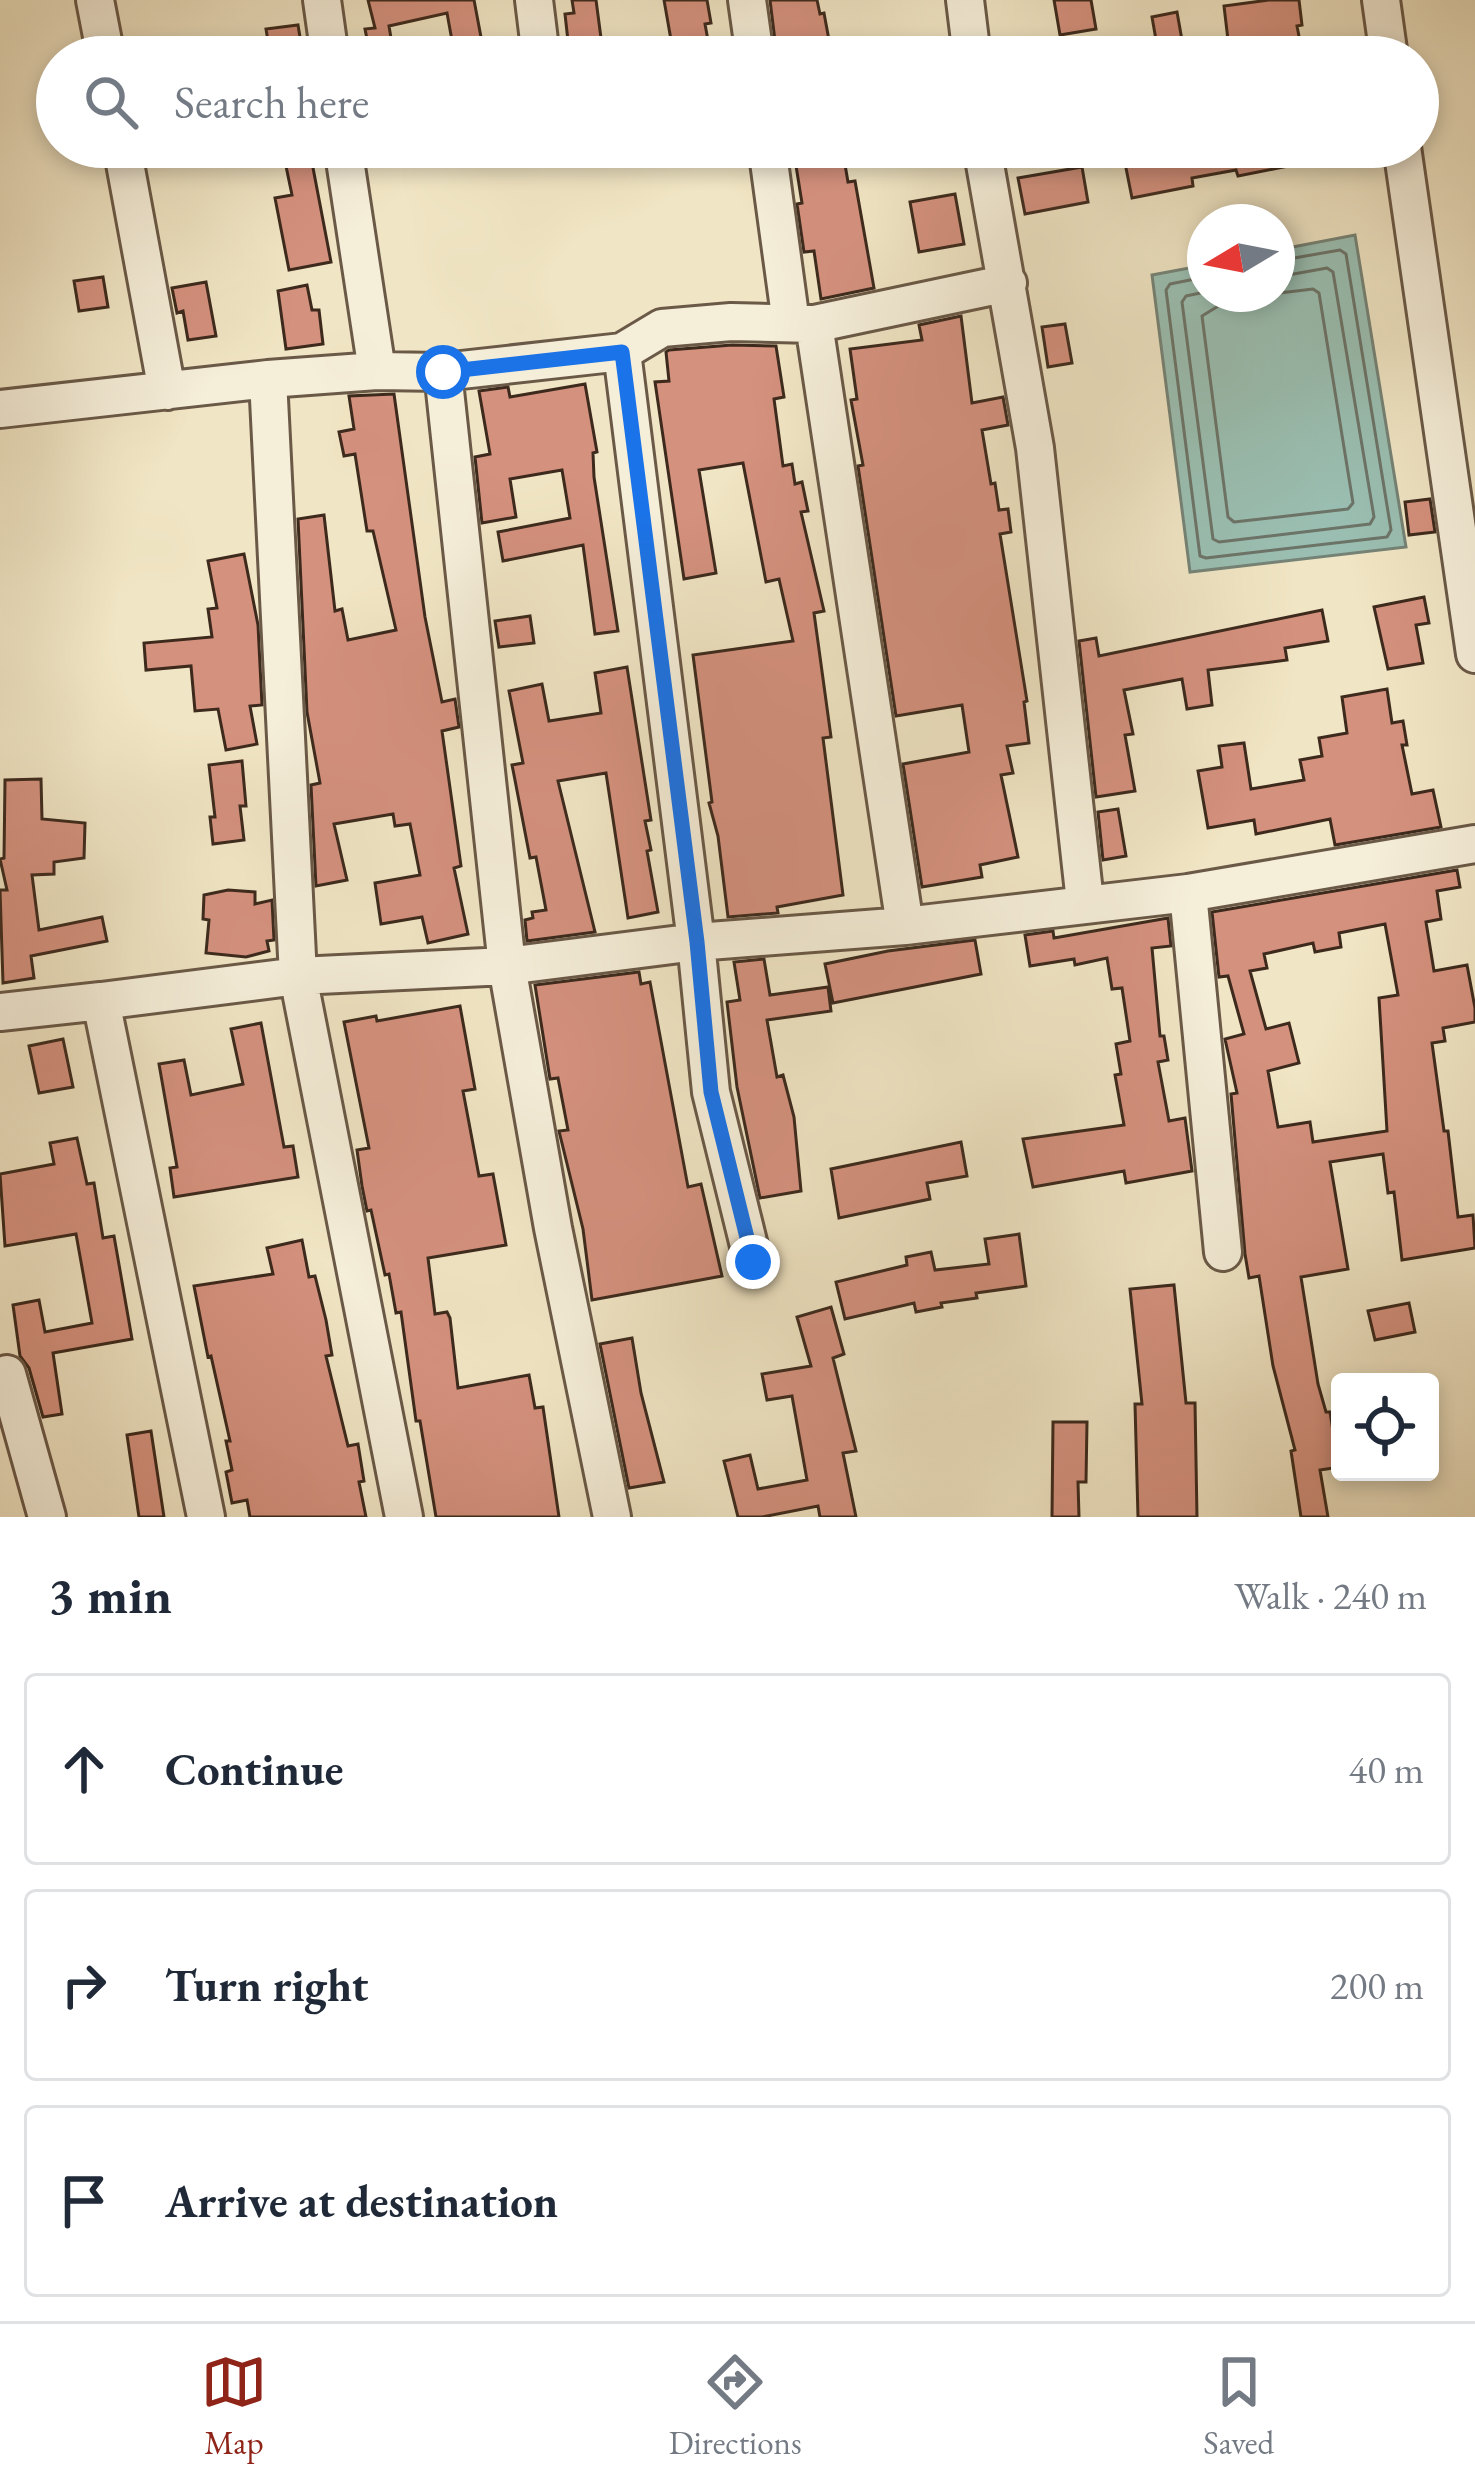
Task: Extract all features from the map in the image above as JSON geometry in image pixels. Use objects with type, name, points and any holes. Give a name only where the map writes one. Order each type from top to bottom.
[{"type":"street","points":[[95,0],[102,36]]},
{"type":"street","points":[[322,0],[327,36]]},
{"type":"street","points":[[534,0],[538,36]]},
{"type":"street","points":[[747,0],[752,36]]},
{"type":"street","points":[[965,0],[969,36]]},
{"type":"street","points":[[1381,0],[1386,36]]},
{"type":"street","points":[[126,168],[167,391]]},
{"type":"street","points":[[346,168],[377,371]]},
{"type":"street","points":[[771,168],[905,926]]},
{"type":"street","points":[[986,168],[1035,448],[1085,902]]},
{"type":"street","points":[[1405,168],[1475,654]]},
{"type":"street","points":[[0,409],[268,379],[377,371],[443,372],[622,352],[662,328],[802,323],[1008,283]]},
{"type":"street","points":[[622,352],[697,942],[711,1092],[753,1262]]},
{"type":"street","points":[[443,372],[507,966],[553,1228],[612,1517]]},
{"type":"street","points":[[268,379],[298,976],[404,1517]]},
{"type":"street","points":[[0,1012],[298,976],[507,966],[697,942],[905,926],[1188,893],[1475,844]]},
{"type":"street","points":[[1188,893],[1223,1252]]},
{"type":"street","points":[[101,1001],[206,1517]]},
{"type":"street","points":[[7,1374],[47,1517]]},
{"type":"water","points":[[1355,235],[1406,547],[1190,572],[1152,275],[1187,268],[1187,312],[1295,312],[1295,247]]},
{"type":"building","points":[[368,0],[474,0],[481,36],[451,36],[447,13],[389,26],[391,36],[366,36],[365,29],[375,28]]},
{"type":"building","points":[[572,0],[596,0],[601,36],[567,36],[565,14],[574,13]]},
{"type":"building","points":[[664,0],[707,0],[711,23],[705,24],[707,36],[670,36]]},
{"type":"building","points":[[770,0],[817,0],[828,36],[774,36]]},
{"type":"building","points":[[1054,0],[1091,0],[1096,29],[1060,35]]},
{"type":"building","points":[[1299,0],[1299,36],[1228,36],[1224,6]]},
{"type":"building","points":[[1177,12],[1181,36],[1155,36],[1152,17]]},
{"type":"building","points":[[298,25],[300,36],[267,36],[266,29]]},
{"type":"building","points":[[286,168],[313,168],[331,262],[289,270],[275,198],[292,195]]},
{"type":"building","points":[[796,168],[846,168],[848,182],[855,181],[874,288],[821,299],[814,251],[804,252],[797,204],[802,203]]},
{"type":"building","points":[[1082,168],[1088,202],[1025,214],[1018,178]]},
{"type":"building","points":[[1126,168],[1278,168],[1192,178],[1193,186],[1132,198]]},
{"type":"building","points":[[955,194],[964,244],[919,252],[910,202]]},
{"type":"building","points":[[103,277],[108,307],[79,311],[74,281]]},
{"type":"building","points":[[206,282],[216,336],[188,340],[183,311],[177,313],[172,288]]},
{"type":"building","points":[[307,285],[312,310],[319,310],[323,344],[286,349],[278,291]]},
{"type":"building","points":[[961,316],[972,403],[1003,397],[1008,425],[982,430],[999,510],[1008,509],[1011,532],[1000,534],[1027,701],[1029,743],[1007,746],[1013,773],[1001,775],[1018,857],[980,865],[982,877],[922,887],[903,764],[969,752],[962,705],[896,716],[858,466],[863,465],[851,400],[857,399],[850,349],[922,340],[919,325]]},
{"type":"building","points":[[1065,324],[1072,363],[1048,367],[1042,327]]},
{"type":"building","points":[[776,346],[784,397],[774,399],[783,466],[792,464],[795,484],[802,482],[808,511],[801,512],[824,611],[814,613],[831,737],[823,738],[843,895],[777,907],[778,913],[728,917],[709,803],[693,655],[793,641],[779,579],[766,582],[743,463],[699,470],[716,573],[684,579],[655,382],[669,381],[669,350]]},
{"type":"building","points":[[585,384],[618,631],[595,634],[583,545],[503,561],[498,532],[570,518],[562,470],[510,479],[516,517],[482,523],[475,457],[490,454],[479,391],[508,387],[510,397]]},
{"type":"building","points":[[394,394],[425,617],[442,702],[455,699],[459,727],[442,731],[461,866],[454,868],[468,934],[428,943],[422,917],[381,924],[375,883],[420,875],[410,824],[395,826],[393,814],[334,824],[347,880],[316,886],[311,785],[320,783],[307,712],[298,519],[324,515],[335,611],[342,609],[348,640],[396,630],[373,531],[367,531],[355,454],[344,456],[339,432],[354,429],[349,396]]},
{"type":"building","points":[[1430,499],[1435,532],[1409,535],[1405,502]]},
{"type":"building","points":[[244,554],[258,625],[262,705],[250,706],[257,744],[226,750],[218,709],[195,711],[191,666],[146,670],[144,643],[212,637],[208,609],[217,608],[208,561]]},
{"type":"building","points":[[1424,597],[1429,623],[1416,625],[1423,663],[1388,669],[1374,607]]},
{"type":"building","points":[[1322,610],[1328,641],[1285,648],[1287,660],[1208,670],[1212,705],[1187,709],[1182,679],[1124,690],[1133,734],[1125,735],[1135,791],[1096,797],[1079,641],[1096,638],[1099,656]]},
{"type":"building","points":[[530,616],[534,643],[499,647],[495,621]]},
{"type":"building","points":[[627,667],[651,820],[645,821],[651,850],[647,851],[658,912],[628,918],[606,773],[558,781],[595,932],[527,941],[525,920],[533,918],[532,912],[546,910],[536,857],[530,858],[512,765],[523,763],[509,691],[542,684],[549,721],[601,713],[595,673]]},
{"type":"building","points":[[1387,689],[1392,723],[1403,721],[1407,745],[1402,745],[1412,794],[1433,790],[1441,827],[1335,845],[1330,819],[1256,834],[1254,820],[1208,828],[1198,771],[1222,767],[1219,746],[1244,743],[1251,789],[1304,780],[1300,760],[1322,756],[1319,738],[1347,733],[1342,697]]},
{"type":"building","points":[[242,761],[244,840],[213,844],[209,765]]},
{"type":"building","points":[[41,779],[42,819],[85,823],[84,858],[54,862],[54,874],[32,875],[39,930],[102,917],[107,941],[31,956],[34,978],[3,983],[0,890],[7,890],[0,859],[4,858],[5,780]]},
{"type":"building","points":[[1118,809],[1126,856],[1103,860],[1098,812]]},
{"type":"building","points":[[1457,870],[1460,887],[1437,891],[1441,919],[1426,922],[1434,971],[1467,965],[1475,1008],[1475,1022],[1443,1028],[1445,1041],[1432,1043],[1458,1217],[1473,1215],[1475,1248],[1402,1260],[1394,1192],[1388,1193],[1383,1154],[1330,1162],[1348,1269],[1301,1277],[1318,1384],[1331,1418],[1331,1468],[1320,1470],[1328,1517],[1301,1517],[1291,1451],[1295,1450],[1273,1366],[1259,1276],[1249,1278],[1231,1094],[1237,1093],[1225,1039],[1244,1034],[1228,976],[1219,977],[1212,912]],"holes":[[[1385,924],[1398,995],[1379,998],[1387,1131],[1313,1142],[1310,1122],[1278,1127],[1268,1071],[1299,1063],[1289,1023],[1266,1029],[1250,971],[1267,968],[1264,954],[1313,943],[1315,952],[1341,947],[1339,933]]]},
{"type":"building","points":[[255,892],[255,904],[272,900],[274,940],[267,941],[269,951],[246,957],[206,953],[209,920],[203,919],[204,895]]},
{"type":"building","points":[[1168,918],[1171,946],[1152,948],[1160,1036],[1164,1036],[1168,1060],[1158,1062],[1169,1121],[1185,1118],[1192,1171],[1126,1183],[1124,1171],[1033,1187],[1023,1139],[1124,1125],[1115,1075],[1121,1074],[1116,1044],[1130,1041],[1122,988],[1112,989],[1107,958],[1075,965],[1074,959],[1030,966],[1025,935],[1053,931],[1054,938]]},
{"type":"building","points":[[975,940],[981,974],[833,1003],[825,964]]},
{"type":"building","points":[[764,959],[770,995],[828,987],[831,1011],[767,1020],[777,1077],[783,1075],[794,1117],[801,1191],[760,1198],[737,1087],[727,1002],[740,1000],[734,962]]},
{"type":"building","points":[[639,972],[641,984],[650,982],[688,1187],[701,1184],[722,1276],[592,1300],[583,1229],[559,1131],[568,1130],[558,1078],[550,1079],[535,985]]},
{"type":"building","points":[[460,1006],[475,1089],[463,1091],[479,1176],[493,1174],[506,1245],[428,1258],[435,1314],[447,1312],[450,1318],[458,1388],[529,1375],[535,1408],[543,1407],[559,1517],[436,1517],[401,1312],[396,1313],[362,1186],[357,1150],[369,1148],[344,1022]]},
{"type":"building","points":[[261,1023],[284,1147],[293,1146],[298,1177],[174,1197],[170,1168],[177,1167],[159,1064],[184,1060],[191,1095],[243,1084],[231,1029]]},
{"type":"building","points":[[63,1039],[73,1087],[39,1093],[29,1046]]},
{"type":"building","points":[[77,1138],[87,1184],[94,1183],[103,1238],[114,1236],[132,1339],[53,1353],[62,1414],[43,1417],[29,1368],[20,1356],[13,1305],[39,1300],[45,1332],[92,1323],[76,1234],[5,1246],[0,1174],[54,1164],[50,1143]]},
{"type":"building","points":[[961,1142],[967,1176],[927,1183],[930,1199],[839,1218],[831,1169]]},
{"type":"building","points":[[1019,1234],[1026,1286],[976,1293],[977,1298],[916,1312],[914,1303],[845,1319],[836,1282],[907,1265],[906,1257],[931,1252],[935,1270],[989,1264],[985,1239]]},
{"type":"building","points":[[302,1240],[309,1277],[315,1276],[326,1320],[332,1355],[326,1356],[348,1446],[358,1444],[366,1517],[250,1517],[247,1500],[232,1503],[226,1472],[232,1470],[226,1441],[230,1441],[194,1286],[273,1274],[267,1248]]},
{"type":"building","points":[[1174,1285],[1186,1403],[1195,1403],[1197,1517],[1138,1517],[1135,1404],[1142,1404],[1130,1289]]},
{"type":"building","points":[[1409,1303],[1415,1332],[1375,1340],[1368,1311]]},
{"type":"building","points":[[831,1307],[844,1354],[833,1358],[856,1451],[843,1453],[856,1517],[820,1517],[818,1506],[738,1517],[724,1461],[750,1455],[758,1489],[807,1480],[792,1396],[767,1400],[762,1374],[811,1366],[797,1317]]},
{"type":"building","points":[[632,1338],[664,1482],[629,1488],[600,1344]]},
{"type":"building","points":[[1053,1422],[1087,1422],[1086,1482],[1078,1482],[1079,1517],[1052,1517]]},
{"type":"building","points":[[151,1431],[164,1517],[139,1517],[127,1435]]},
{"type":"route","points":[[443,372],[622,352],[697,942],[711,1092],[753,1262]]}]
